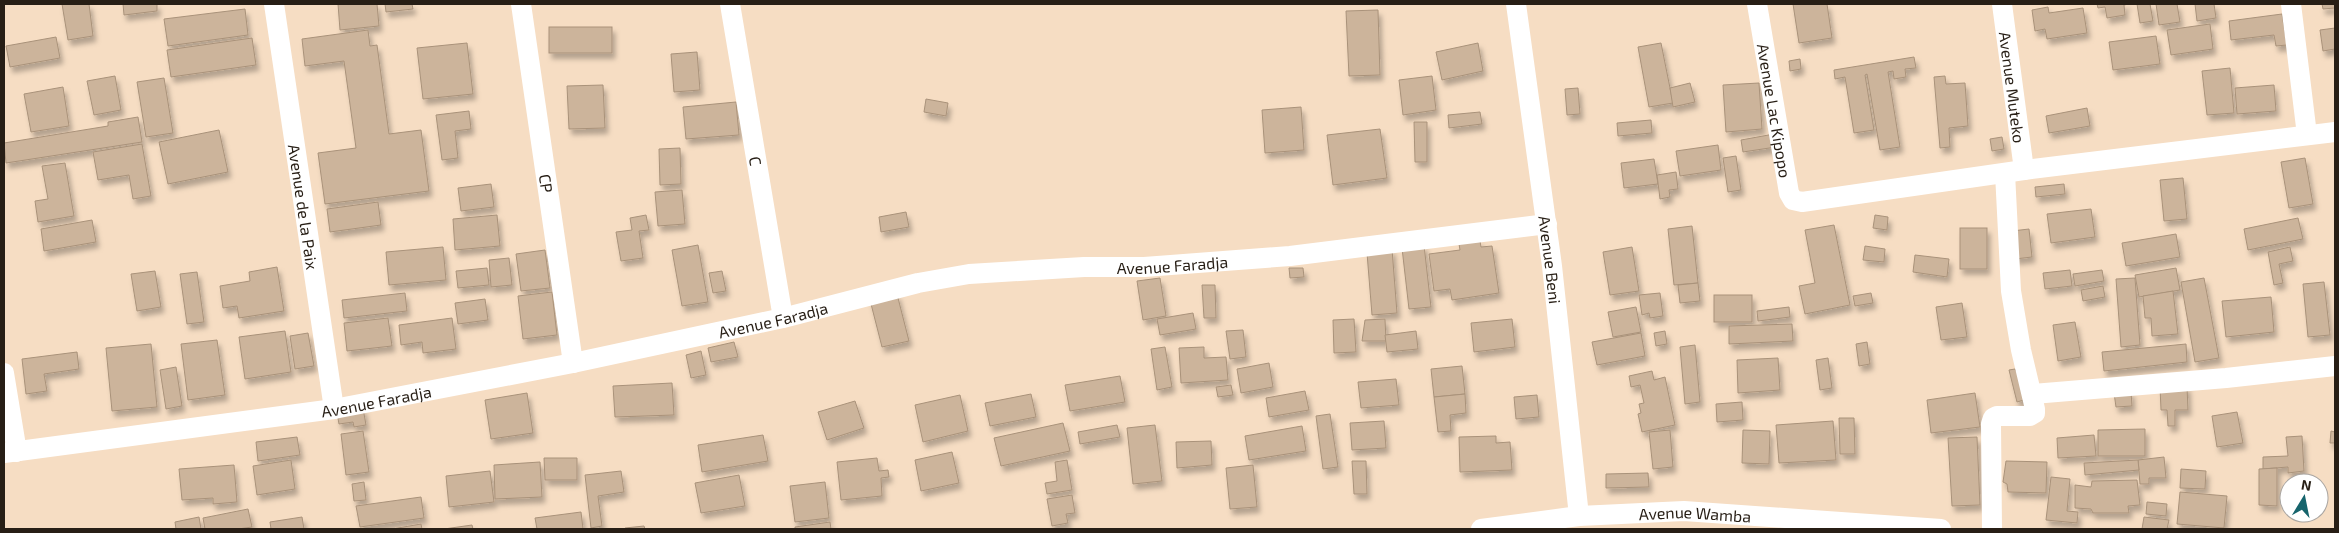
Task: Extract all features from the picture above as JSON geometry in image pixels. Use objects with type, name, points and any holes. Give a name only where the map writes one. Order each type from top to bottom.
[{"type":"street","name":"Avenue de la Paix","points":[[274,4],[334,409]]},
{"type":"street","name":"CP","points":[[521,4],[573,363]]},
{"type":"street","name":"C","points":[[730,4],[783,318]]},
{"type":"street","name":"Avenue Beni","points":[[1516,4],[1547,224],[1579,516]]},
{"type":"street","name":"Avenue Lac Kipopo","points":[[1757,4],[1789,196],[1793,200],[1807,202],[2014,172]]},
{"type":"street","name":"Avenue Muteko","points":[[1992,529],[1993,418],[1997,416],[2030,416],[2035,413],[2021,350],[2011,291],[2014,172],[2002,4]]},
{"type":"street","points":[[2291,4],[2307,135]]},
{"type":"street","points":[[2014,172],[2335,132]]},
{"type":"street","name":"Avenue Faradja","points":[[10,453],[334,409],[573,363],[783,318],[918,283],[969,274],[1084,267],[1144,267],[1290,256],[1547,224]]},
{"type":"street","points":[[2032,394],[2226,378],[2335,366]]},
{"type":"street","points":[[4,373],[10,453]]},
{"type":"street","name":"Avenue Wamba","points":[[1481,529],[1579,516],[1941,529]]},
{"type":"building","points":[[62,4],[89,4],[93,36],[68,40]]},
{"type":"building","points":[[123,4],[157,4],[157,11],[124,15]]},
{"type":"building","points":[[338,4],[377,4],[379,26],[340,30]]},
{"type":"building","points":[[385,4],[412,4],[413,9],[386,12]]},
{"type":"building","points":[[1793,4],[1827,4],[1832,38],[1799,43]]},
{"type":"building","points":[[2097,4],[2129,4],[2124,5],[2125,15],[2107,18],[2105,7],[2098,8]]},
{"type":"building","points":[[2137,4],[2150,4],[2153,21],[2140,23]]},
{"type":"building","points":[[2156,4],[2177,4],[2180,22],[2159,25]]},
{"type":"building","points":[[2195,4],[2214,4],[2216,18],[2197,21]]},
{"type":"building","points":[[2322,4],[2335,4],[2335,8],[2323,9]]},
{"type":"building","points":[[2048,7],[2049,13],[2083,8],[2087,33],[2047,39],[2045,29],[2035,31],[2032,10]]},
{"type":"building","points":[[245,9],[248,35],[168,46],[164,19]]},
{"type":"building","points":[[1378,10],[1380,75],[1349,76],[1346,11]]},
{"type":"building","points":[[2282,14],[2287,45],[2276,46],[2274,35],[2231,40],[2229,21]]},
{"type":"building","points":[[2210,24],[2213,49],[2171,55],[2167,30]]},
{"type":"building","points":[[549,27],[612,27],[612,53],[549,53]]},
{"type":"building","points":[[2335,28],[2335,49],[2323,51],[2320,30]]},
{"type":"building","points":[[368,30],[370,46],[377,45],[389,134],[421,130],[429,191],[325,204],[318,153],[356,148],[344,61],[305,66],[302,39]]},
{"type":"building","points":[[2156,36],[2160,64],[2113,70],[2109,42]]},
{"type":"building","points":[[56,37],[60,58],[10,67],[6,46]]},
{"type":"building","points":[[252,38],[256,65],[171,77],[167,50]]},
{"type":"building","points":[[467,43],[473,94],[423,99],[417,48]]},
{"type":"building","points":[[1478,43],[1483,71],[1442,80],[1436,52]]},
{"type":"building","points":[[1661,43],[1673,103],[1649,107],[1638,47]]},
{"type":"building","points":[[697,52],[700,90],[674,92],[671,54]]},
{"type":"building","points":[[1914,57],[1916,68],[1905,69],[1906,77],[1894,79],[1893,71],[1888,72],[1900,147],[1880,150],[1867,74],[1865,75],[1874,130],[1854,133],[1845,77],[1835,79],[1834,70]]},
{"type":"building","points":[[1800,59],[1801,69],[1790,71],[1789,61]]},
{"type":"building","points":[[2230,68],[2234,113],[2207,115],[2202,71]]},
{"type":"building","points":[[115,76],[121,110],[94,115],[87,81]]},
{"type":"building","points":[[1432,76],[1436,110],[1403,115],[1399,80]]},
{"type":"building","points":[[1945,76],[1946,84],[1965,83],[1968,126],[1949,128],[1950,147],[1940,148],[1934,77]]},
{"type":"building","points":[[164,78],[173,133],[146,137],[137,82]]},
{"type":"building","points":[[1690,83],[1695,102],[1673,107],[1670,88]]},
{"type":"building","points":[[1759,83],[1762,129],[1726,132],[1723,85]]},
{"type":"building","points":[[603,85],[605,128],[569,129],[567,86]]},
{"type":"building","points":[[2274,85],[2276,111],[2237,114],[2235,88]]},
{"type":"building","points":[[63,87],[69,126],[31,132],[24,94]]},
{"type":"building","points":[[1578,88],[1580,114],[1567,115],[1565,89]]},
{"type":"building","points":[[926,99],[948,103],[946,116],[924,112]]},
{"type":"building","points":[[736,102],[739,135],[686,139],[683,107]]},
{"type":"building","points":[[1301,107],[1304,150],[1265,153],[1262,110]]},
{"type":"building","points":[[2087,108],[2090,126],[2049,133],[2046,116]]},
{"type":"building","points":[[469,111],[471,129],[455,131],[458,158],[442,160],[436,115]]},
{"type":"building","points":[[1480,112],[1482,124],[1449,128],[1448,115]]},
{"type":"building","points":[[138,117],[142,142],[6,163],[4,143],[108,126],[108,122]]},
{"type":"building","points":[[1651,120],[1652,133],[1618,136],[1617,123]]},
{"type":"building","points":[[1414,122],[1427,122],[1427,162],[1415,162]]},
{"type":"building","points":[[1380,129],[1387,178],[1333,185],[1327,135]]},
{"type":"building","points":[[219,130],[228,172],[168,184],[159,142]]},
{"type":"building","points":[[1774,134],[1776,147],[1743,152],[1741,140]]},
{"type":"building","points":[[2002,137],[2004,149],[1992,151],[1990,139]]},
{"type":"building","points":[[142,144],[151,196],[133,199],[129,175],[98,180],[93,152]]},
{"type":"building","points":[[1718,145],[1721,170],[1680,176],[1676,151]]},
{"type":"building","points":[[680,148],[681,184],[660,185],[659,149]]},
{"type":"building","points":[[1736,156],[1741,190],[1728,192],[1723,158]]},
{"type":"building","points":[[2305,158],[2313,204],[2289,208],[2281,162]]},
{"type":"building","points":[[1654,159],[1658,184],[1624,188],[1621,163]]},
{"type":"building","points":[[65,163],[74,216],[38,222],[35,201],[48,199],[42,166]]},
{"type":"building","points":[[1676,172],[1678,189],[1669,190],[1670,197],[1660,199],[1657,175]]},
{"type":"building","points":[[2183,178],[2187,219],[2164,221],[2160,180]]},
{"type":"building","points":[[491,184],[494,207],[461,211],[458,188]]},
{"type":"building","points":[[2064,184],[2065,194],[2036,197],[2035,187]]},
{"type":"building","points":[[682,190],[685,224],[658,226],[655,192]]},
{"type":"building","points":[[378,202],[381,225],[330,232],[327,209]]},
{"type":"building","points":[[2091,209],[2095,237],[2051,243],[2047,214]]},
{"type":"building","points":[[906,212],[909,227],[881,232],[879,217]]},
{"type":"building","points":[[497,215],[500,246],[455,250],[453,219]]},
{"type":"building","points":[[646,215],[649,230],[639,231],[643,258],[621,261],[616,232],[632,230],[630,218]]},
{"type":"building","points":[[1875,215],[1888,217],[1887,230],[1873,228]]},
{"type":"building","points":[[2298,218],[2303,239],[2248,250],[2244,229]]},
{"type":"building","points":[[92,220],[96,242],[44,251],[41,229]]},
{"type":"building","points":[[1834,225],[1850,305],[1805,314],[1799,286],[1815,283],[1805,230]]},
{"type":"building","points":[[1692,226],[1698,283],[1674,285],[1668,229]]},
{"type":"building","points":[[1960,228],[1987,228],[1987,269],[1960,269]]},
{"type":"building","points":[[2029,229],[2032,257],[2015,259],[2012,231]]},
{"type":"building","points":[[2176,234],[2180,257],[2126,266],[2122,243]]},
{"type":"building","points":[[1480,241],[1481,247],[1492,246],[1499,293],[1452,300],[1450,289],[1434,291],[1429,254],[1460,250],[1459,244]]},
{"type":"building","points":[[698,245],[708,302],[682,306],[672,250]]},
{"type":"building","points":[[1424,245],[1431,307],[1409,309],[1402,248]]},
{"type":"building","points":[[1865,246],[1885,249],[1884,262],[1863,260]]},
{"type":"building","points":[[443,247],[446,280],[389,285],[386,252]]},
{"type":"building","points":[[1632,247],[1639,291],[1610,295],[1603,252]]},
{"type":"building","points":[[2290,247],[2293,261],[2279,264],[2283,283],[2274,285],[2268,252]]},
{"type":"building","points":[[1392,249],[1397,313],[1372,315],[1367,253]]},
{"type":"building","points":[[545,250],[550,288],[521,291],[516,254]]},
{"type":"building","points":[[1915,255],[1949,259],[1947,277],[1913,272]]},
{"type":"building","points":[[509,258],[512,285],[491,287],[489,260]]},
{"type":"building","points":[[277,267],[284,311],[239,318],[237,306],[223,308],[220,286],[250,281],[249,272]]},
{"type":"building","points":[[487,268],[489,285],[458,288],[456,271]]},
{"type":"building","points":[[1289,268],[1303,268],[1304,277],[1290,278]]},
{"type":"building","points":[[2176,268],[2180,290],[2139,297],[2135,275]]},
{"type":"building","points":[[2070,270],[2072,286],[2045,289],[2043,273]]},
{"type":"building","points":[[2102,270],[2104,281],[2075,286],[2073,274]]},
{"type":"building","points":[[155,271],[161,307],[137,311],[131,274]]},
{"type":"building","points":[[722,271],[726,291],[713,293],[709,273]]},
{"type":"building","points":[[197,272],[204,322],[187,324],[180,274]]},
{"type":"building","points":[[1160,278],[1166,316],[1143,320],[1137,281]]},
{"type":"building","points":[[2135,278],[2140,345],[2121,347],[2116,279]]},
{"type":"building","points":[[2204,278],[2219,358],[2195,362],[2181,282]]},
{"type":"building","points":[[2324,282],[2330,335],[2308,337],[2303,284]]},
{"type":"building","points":[[1698,283],[1700,301],[1680,303],[1678,285]]},
{"type":"building","points":[[1202,285],[1215,285],[1216,318],[1204,318]]},
{"type":"building","points":[[2103,286],[2105,297],[2083,301],[2081,290]]},
{"type":"building","points":[[2173,291],[2178,334],[2152,336],[2151,318],[2145,318],[2143,296]]},
{"type":"building","points":[[552,292],[557,335],[523,339],[518,296]]},
{"type":"building","points":[[405,293],[407,311],[344,318],[342,300]]},
{"type":"building","points":[[1660,293],[1663,316],[1650,318],[1649,313],[1642,315],[1639,295]]},
{"type":"building","points":[[1871,293],[1873,303],[1855,306],[1853,296]]},
{"type":"building","points":[[897,294],[909,341],[882,347],[870,300]]},
{"type":"building","points":[[1714,295],[1752,295],[1752,322],[1714,322]]},
{"type":"building","points":[[2271,297],[2274,332],[2226,337],[2222,301]]},
{"type":"building","points":[[485,299],[488,320],[458,324],[455,303]]},
{"type":"building","points":[[1962,303],[1967,337],[1941,340],[1936,307]]},
{"type":"building","points":[[1636,307],[1641,332],[1613,337],[1608,312]]},
{"type":"building","points":[[1789,307],[1790,317],[1758,321],[1757,311]]},
{"type":"building","points":[[1193,313],[1196,329],[1160,335],[1157,319]]},
{"type":"building","points":[[388,318],[392,346],[347,351],[344,323]]},
{"type":"building","points":[[452,318],[456,349],[423,353],[422,342],[401,345],[399,325]]},
{"type":"building","points":[[1354,319],[1356,352],[1334,353],[1333,320]]},
{"type":"building","points":[[1385,319],[1386,341],[1362,341],[1365,320]]},
{"type":"building","points":[[1512,319],[1515,347],[1474,352],[1471,323]]},
{"type":"building","points":[[2075,322],[2081,357],[2058,361],[2053,325]]},
{"type":"building","points":[[1792,324],[1793,341],[1729,344],[1729,326]]},
{"type":"building","points":[[1243,330],[1246,357],[1230,359],[1226,331]]},
{"type":"building","points":[[285,331],[291,372],[245,379],[239,337]]},
{"type":"building","points":[[1416,331],[1418,349],[1387,352],[1385,335]]},
{"type":"building","points":[[1665,331],[1667,344],[1656,346],[1654,333]]},
{"type":"building","points":[[308,333],[314,366],[295,369],[290,336]]},
{"type":"building","points":[[1641,333],[1645,356],[1597,365],[1592,342]]},
{"type":"building","points":[[217,340],[225,395],[188,400],[181,344]]},
{"type":"building","points":[[734,342],[738,357],[711,362],[708,348]]},
{"type":"building","points":[[1867,342],[1870,364],[1859,366],[1856,344]]},
{"type":"building","points":[[151,344],[157,407],[112,411],[106,348]]},
{"type":"building","points":[[2186,344],[2187,362],[2104,371],[2102,352]]},
{"type":"building","points":[[1695,345],[1700,402],[1685,404],[1680,347]]},
{"type":"building","points":[[1165,347],[1172,387],[1157,390],[1151,349]]},
{"type":"building","points":[[1204,347],[1204,358],[1226,357],[1228,380],[1181,383],[1179,348]]},
{"type":"building","points":[[701,351],[706,375],[691,378],[686,355]]},
{"type":"building","points":[[77,352],[79,369],[44,374],[47,391],[26,394],[22,359]]},
{"type":"building","points":[[1778,358],[1780,390],[1738,393],[1737,360]]},
{"type":"building","points":[[1828,358],[1832,388],[1820,390],[1816,360]]},
{"type":"building","points":[[1269,363],[1273,387],[1241,393],[1237,369]]},
{"type":"building","points":[[1462,366],[1465,394],[1434,397],[1431,369]]},
{"type":"building","points":[[176,367],[182,406],[166,409],[160,370]]},
{"type":"building","points":[[2015,369],[2031,398],[2017,402],[2009,370]]},
{"type":"building","points":[[1652,371],[1654,380],[1665,377],[1675,425],[1642,432],[1638,414],[1641,413],[1639,404],[1644,403],[1640,385],[1631,387],[1629,376]]},
{"type":"building","points":[[1120,376],[1125,402],[1070,411],[1065,385]]},
{"type":"building","points":[[1396,379],[1399,405],[1361,408],[1358,382]]},
{"type":"building","points":[[672,383],[674,415],[615,417],[613,386]]},
{"type":"building","points":[[1231,385],[1233,395],[1218,397],[1216,387]]},
{"type":"building","points":[[2187,386],[2188,410],[2175,410],[2175,426],[2168,426],[2167,410],[2161,410],[2160,387]]},
{"type":"building","points":[[1305,391],[1309,410],[1269,417],[1266,398]]},
{"type":"building","points":[[2131,391],[2132,406],[2116,407],[2114,393]]},
{"type":"building","points":[[527,393],[533,433],[491,439],[485,400]]},
{"type":"building","points":[[1975,393],[1980,427],[1931,433],[1927,400]]},
{"type":"building","points":[[1031,394],[1036,417],[990,426],[985,403]]},
{"type":"building","points":[[1465,394],[1466,413],[1450,415],[1451,431],[1438,432],[1434,397]]},
{"type":"building","points":[[960,395],[968,431],[923,442],[915,405]]},
{"type":"building","points":[[1537,395],[1539,417],[1516,419],[1514,397]]},
{"type":"building","points":[[855,401],[864,428],[827,440],[818,412]]},
{"type":"building","points":[[1742,402],[1743,420],[1717,422],[1716,404]]},
{"type":"building","points":[[363,408],[366,425],[354,427],[353,422],[339,424],[337,413]]},
{"type":"building","points":[[2237,412],[2243,443],[2217,447],[2212,416]]},
{"type":"building","points":[[1330,414],[1338,467],[1323,469],[1316,416]]},
{"type":"building","points":[[1839,418],[1854,418],[1855,454],[1840,454]]},
{"type":"building","points":[[1384,421],[1386,448],[1352,450],[1350,423]]},
{"type":"building","points":[[1833,421],[1836,460],[1779,463],[1776,425]]},
{"type":"building","points":[[1063,423],[1070,451],[1001,466],[994,438]]},
{"type":"building","points":[[1117,425],[1120,437],[1080,444],[1078,432]]},
{"type":"building","points":[[1155,425],[1162,481],[1133,484],[1127,428]]},
{"type":"building","points":[[1302,426],[1306,451],[1249,460],[1245,436]]},
{"type":"building","points":[[2145,429],[2145,456],[2098,456],[2098,430]]},
{"type":"building","points":[[1670,430],[1673,467],[1653,469],[1649,432]]},
{"type":"building","points":[[1743,430],[1770,431],[1769,464],[1742,463]]},
{"type":"building","points":[[363,431],[369,472],[346,475],[341,434]]},
{"type":"building","points":[[2331,431],[2335,432],[2335,443],[2330,443]]},
{"type":"building","points":[[763,435],[768,461],[702,472],[698,445]]},
{"type":"building","points":[[2094,435],[2096,456],[2058,458],[2057,438]]},
{"type":"building","points":[[1496,436],[1496,443],[1510,442],[1512,470],[1460,472],[1459,437]]},
{"type":"building","points":[[2302,436],[2304,471],[2288,473],[2288,467],[2263,469],[2263,457],[2288,456],[2286,437]]},
{"type":"building","points":[[297,437],[300,455],[258,461],[256,442]]},
{"type":"building","points":[[1977,437],[1980,505],[1952,506],[1948,438]]},
{"type":"building","points":[[1211,441],[1212,465],[1177,468],[1176,442]]},
{"type":"building","points":[[952,452],[959,483],[921,491],[915,460]]},
{"type":"building","points":[[2164,457],[2166,478],[2149,478],[2149,484],[2140,484],[2138,460]]},
{"type":"building","points":[[544,458],[577,458],[577,480],[545,480]]},
{"type":"building","points":[[877,458],[879,471],[888,470],[889,477],[881,478],[882,496],[841,500],[837,462]]},
{"type":"building","points":[[291,460],[295,489],[257,495],[253,466]]},
{"type":"building","points":[[1067,460],[1072,490],[1047,494],[1045,483],[1057,481],[1055,462]]},
{"type":"building","points":[[2138,460],[2139,470],[2085,475],[2084,463]]},
{"type":"building","points":[[1352,461],[1366,461],[1367,494],[1354,494]]},
{"type":"building","points":[[2006,461],[2047,462],[2046,493],[2008,492],[2007,484],[2003,482]]},
{"type":"building","points":[[540,462],[542,497],[495,499],[494,465]]},
{"type":"building","points":[[234,465],[237,502],[213,504],[213,498],[182,500],[179,469]]},
{"type":"building","points":[[1253,465],[1257,507],[1230,509],[1226,468]]},
{"type":"building","points":[[2277,468],[2277,506],[2259,505],[2259,469]]},
{"type":"building","points":[[2181,469],[2206,471],[2205,489],[2180,488]]},
{"type":"building","points":[[490,471],[494,502],[449,507],[446,476]]},
{"type":"building","points":[[621,471],[624,492],[598,496],[602,526],[591,528],[585,475]]},
{"type":"building","points":[[1648,473],[1649,487],[1606,488],[1606,474]]},
{"type":"building","points":[[739,475],[745,506],[701,513],[695,483]]},
{"type":"building","points":[[2051,477],[2070,479],[2067,511],[2078,512],[2077,523],[2046,520]]},
{"type":"building","points":[[2137,480],[2140,505],[2128,506],[2129,513],[2093,513],[2091,509],[2075,508],[2075,485],[2091,487],[2092,481]]},
{"type":"building","points":[[364,482],[366,500],[354,501],[352,484]]},
{"type":"building","points":[[825,482],[829,518],[795,522],[790,486]]},
{"type":"building","points":[[2180,492],[2227,496],[2224,528],[2177,524]]},
{"type":"building","points":[[1072,495],[1075,513],[1066,514],[1068,523],[1052,526],[1047,499]]},
{"type":"building","points":[[421,497],[424,518],[360,527],[356,506]]},
{"type":"building","points":[[2147,502],[2167,504],[2166,516],[2146,514]]},
{"type":"building","points":[[248,509],[252,527],[205,529],[203,518]]},
{"type":"building","points":[[581,512],[583,529],[537,529],[535,518]]},
{"type":"building","points":[[199,517],[201,529],[176,529],[175,522]]},
{"type":"building","points":[[302,517],[304,529],[271,529],[270,522]]},
{"type":"building","points":[[2144,517],[2169,520],[2167,529],[2142,529]]},
{"type":"building","points":[[830,522],[831,529],[795,529],[795,527]]},
{"type":"building","points":[[421,524],[422,529],[392,529]]},
{"type":"building","points":[[472,525],[473,529],[444,529]]},
{"type":"building","points":[[644,526],[645,529],[625,529],[625,528]]}]
